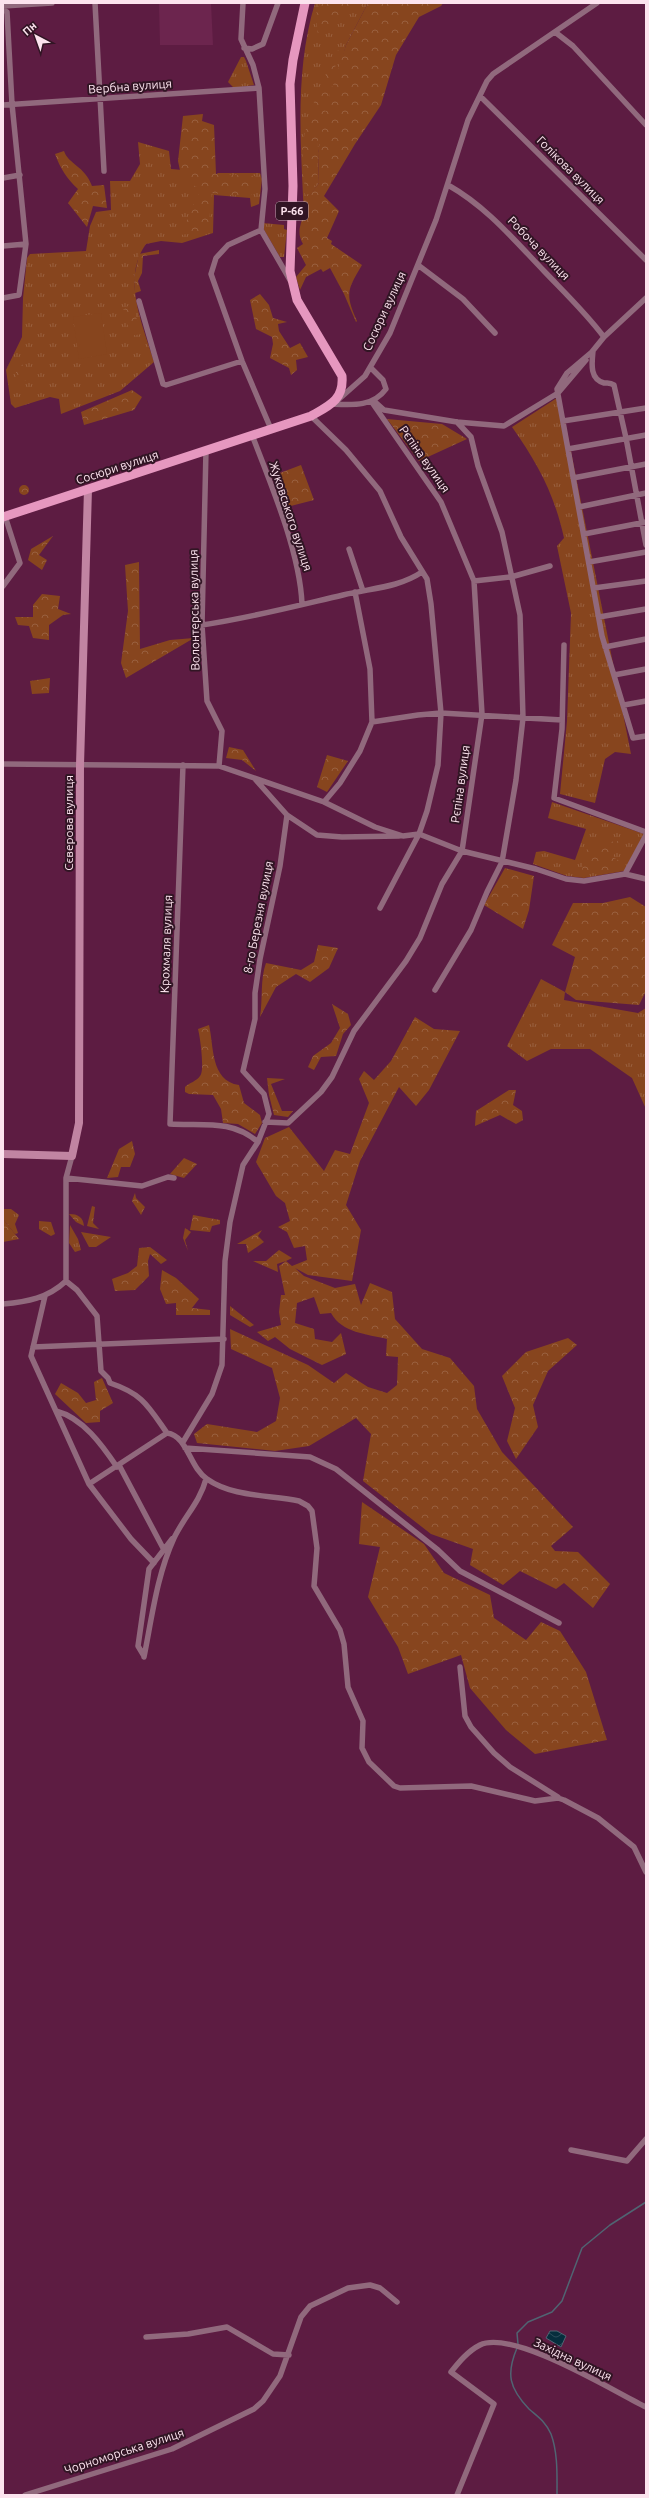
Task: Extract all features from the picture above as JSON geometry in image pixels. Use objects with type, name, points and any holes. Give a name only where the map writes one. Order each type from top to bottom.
[{"type":"main road","name":"Р-66","points":[[305,3],[292,60],[290,84],[292,201],[290,271],[297,300],[342,376],[343,386],[340,395],[332,404]]},
{"type":"main road","name":"Сосюри вулиця","points":[[4,516],[311,416],[332,404]]},
{"type":"main road","name":"Сєверова вулиця","points":[[72,1156],[79,1123],[80,765],[88,489]]},
{"type":"main road","points":[[3,1154],[72,1156]]},
{"type":"street","points":[[3,6],[52,3]]},
{"type":"street","points":[[95,3],[104,170]]},
{"type":"street","points":[[243,3],[241,40],[259,88],[265,189],[261,230],[292,284]]},
{"type":"street","points":[[244,48],[252,49],[263,44],[278,3]]},
{"type":"street","name":"Сосюри вулиця","points":[[332,404],[355,386],[371,368],[390,333],[448,186],[468,120],[493,74],[597,3]]},
{"type":"street","points":[[3,10],[7,12],[12,104],[26,244],[19,296],[3,298]]},
{"type":"street","points":[[555,32],[573,46],[646,125]]},
{"type":"street","name":"Вербна вулиця","points":[[3,105],[259,88]]},
{"type":"street","name":"Голікова вулиця","points":[[480,96],[646,260]]},
{"type":"street","points":[[3,178],[20,176]]},
{"type":"street","name":"Робоча вулиця","points":[[448,186],[466,196],[502,226],[578,304],[604,337]]},
{"type":"street","points":[[261,230],[228,245],[212,266],[211,274],[242,361],[271,429]]},
{"type":"street","points":[[3,246],[26,244]]},
{"type":"street","points":[[418,265],[463,299],[495,333]]},
{"type":"street","points":[[372,401],[384,410],[457,422],[504,426],[558,394],[604,337],[646,298]]},
{"type":"street","points":[[139,301],[163,384],[166,385],[242,361]]},
{"type":"street","points":[[593,351],[592,371],[595,377],[604,383],[614,385],[644,523],[646,545]]},
{"type":"street","points":[[332,404],[355,405],[372,401],[386,389],[383,380],[371,368]]},
{"type":"street","points":[[558,394],[605,647],[633,738],[646,736]]},
{"type":"street","name":"Рєпіна вулиця","points":[[265,1122],[288,1123],[321,1092],[332,1077],[354,1031],[406,961],[420,938],[442,884],[462,851],[482,714],[474,581],[442,502],[372,401]]},
{"type":"street","points":[[563,421],[646,408]]},
{"type":"street","points":[[311,416],[346,450],[380,491],[401,537],[427,579],[431,604],[441,714],[438,765],[427,811],[419,834],[380,908]]},
{"type":"street","points":[[435,990],[471,930],[502,862],[516,780],[523,718],[520,616],[502,532],[478,466],[471,437],[457,422]]},
{"type":"street","name":"Жуковського вулиця","points":[[252,435],[271,486],[301,583],[302,604]]},
{"type":"street","points":[[568,449],[646,435]]},
{"type":"street","name":"Волонтерська вулиця","points":[[206,450],[202,626],[207,701],[222,731],[219,766]]},
{"type":"street","points":[[573,478],[646,464]]},
{"type":"street","points":[[579,507],[646,494]]},
{"type":"street","points":[[3,586],[20,563],[4,516]]},
{"type":"street","points":[[584,534],[644,523]]},
{"type":"street","points":[[349,549],[363,591]]},
{"type":"street","points":[[589,562],[646,552]]},
{"type":"street","points":[[474,581],[511,577],[550,566]]},
{"type":"street","points":[[202,626],[237,620],[355,592],[398,585],[422,572]]},
{"type":"street","points":[[594,588],[646,581]]},
{"type":"street","points":[[324,802],[340,784],[360,751],[372,722],[370,669],[355,592]]},
{"type":"street","points":[[599,617],[646,609]]},
{"type":"street","points":[[605,647],[646,639]]},
{"type":"street","points":[[564,645],[562,720],[554,798],[646,832]]},
{"type":"street","points":[[614,675],[646,669]]},
{"type":"street","points":[[624,705],[646,701]]},
{"type":"street","points":[[372,722],[418,715],[441,714],[482,714],[562,720]]},
{"type":"street","points":[[3,764],[219,766],[324,802],[375,827],[403,836]]},
{"type":"street","name":"Крохмаля вулиця","points":[[183,765],[170,1124],[213,1124],[231,1127],[246,1132],[258,1142]]},
{"type":"street","points":[[255,778],[287,815],[317,835],[342,837],[403,836],[419,834],[462,851],[502,862],[536,869],[566,879],[584,881],[625,874],[646,879]]},
{"type":"street","name":"8-го Березня вулиця","points":[[265,1122],[269,1114],[264,1094],[243,1071],[255,1019],[255,992],[260,959],[280,866],[287,815]]},
{"type":"street","points":[[625,874],[646,835]]},
{"type":"street","points":[[184,1445],[212,1394],[222,1365],[224,1339],[225,1260],[230,1222],[243,1165],[258,1142],[265,1122]]},
{"type":"street","points":[[66,1281],[66,1178],[72,1156]]},
{"type":"street","points":[[66,1178],[142,1186],[168,1177],[174,1178]]},
{"type":"street","points":[[3,1304],[27,1302],[45,1296],[66,1281]]},
{"type":"street","points":[[66,1281],[77,1290],[97,1316],[101,1371],[108,1378],[110,1383],[134,1392],[143,1399],[167,1433]]},
{"type":"street","points":[[45,1296],[31,1356],[89,1484],[117,1522],[154,1563]]},
{"type":"street","points":[[33,1347],[224,1339]]},
{"type":"street","points":[[56,1411],[64,1413],[96,1437],[118,1466],[164,1548]]},
{"type":"street","points":[[89,1484],[167,1433],[175,1434],[184,1445],[193,1465],[206,1479],[220,1487],[299,1501],[308,1506],[312,1511],[316,1548],[314,1586],[316,1593],[340,1630],[344,1644],[348,1687],[363,1721],[362,1748],[369,1762],[394,1786],[408,1788],[471,1786],[535,1801],[558,1798]]},
{"type":"street","points":[[184,1445],[310,1457],[336,1469],[438,1550],[460,1571],[559,1623]]},
{"type":"street","points":[[175,1536],[164,1564],[144,1657],[138,1646],[149,1569],[164,1548],[175,1536],[196,1504],[206,1479]]},
{"type":"street","points":[[460,1666],[465,1716],[471,1727],[494,1753],[510,1767],[558,1798],[598,1818],[634,1847],[646,1872]]},
{"type":"street","points":[[571,2150],[627,2161],[646,2139]]},
{"type":"street","name":"Чорноморська вулиця","points":[[25,2495],[172,2449],[254,2409],[263,2401],[280,2376],[289,2355],[300,2316],[318,2300],[348,2288],[370,2285],[380,2288],[397,2302]]},
{"type":"street","points":[[146,2336],[188,2334],[227,2327],[274,2354],[289,2355]]},
{"type":"street","name":"Західна вулиця","points":[[457,2495],[494,2404],[450,2372],[464,2357],[480,2344],[499,2341],[542,2354],[646,2407]]},
{"type":"shaded area","points":[[159,3],[211,3],[213,45],[160,45]]},
{"type":"green space","points":[[315,3],[368,3],[346,45],[318,153],[319,183],[309,197],[303,196],[300,123],[302,75],[305,51]]},
{"type":"green space","points":[[320,3],[367,3],[337,19],[318,37],[316,14]]},
{"type":"green space","points":[[368,3],[443,3],[441,6],[419,17],[396,55],[381,105],[355,144],[324,196],[339,211],[327,238],[332,241],[331,244],[362,265],[353,280],[349,292],[349,298],[357,321],[356,322],[344,294],[330,268],[323,272],[321,269],[306,277],[300,290],[296,277],[306,265],[297,248],[303,244],[300,235],[300,226],[304,209],[303,196],[309,196],[319,183],[318,153],[327,103],[318,139],[317,183],[305,195],[302,146],[310,111],[339,48],[329,98],[346,45]]},
{"type":"green space","points":[[241,57],[244,57],[246,61],[254,85],[234,88],[228,82]]},
{"type":"green space","points":[[203,114],[202,121],[214,125],[216,174],[255,176],[251,197],[212,193],[208,231],[180,235],[201,189],[182,180],[178,161],[183,116]]},
{"type":"green space","points":[[138,142],[169,151],[171,169],[194,171],[206,181],[218,173],[260,173],[262,179],[259,204],[251,207],[250,198],[214,195],[213,233],[182,243],[161,241],[146,244],[139,257],[135,272],[136,302],[154,362],[120,391],[61,414],[59,399],[50,397],[15,408],[11,404],[6,370],[22,337],[23,298],[27,258],[30,254],[86,251],[90,226],[96,212],[111,210],[110,181],[130,181],[140,164]]},
{"type":"green space","points":[[64,151],[69,159],[89,179],[92,186],[104,185],[107,208],[93,206],[87,227],[68,203],[78,189],[64,173],[55,154]]},
{"type":"green space","points":[[263,223],[284,225],[284,229],[287,230],[284,257],[280,257],[263,228]]},
{"type":"green space","points":[[159,250],[159,254],[143,256],[142,273],[138,281],[141,291],[135,293],[134,278],[139,254]]},
{"type":"green space","points":[[260,294],[269,305],[273,318],[287,322],[278,324],[279,331],[290,348],[300,343],[308,357],[296,360],[297,370],[291,375],[289,368],[270,358],[273,344],[272,337],[256,329],[250,300]]},
{"type":"green space","points":[[132,303],[141,334],[131,336],[123,310]]},
{"type":"green space","points":[[101,313],[107,354],[79,359],[73,317]]},
{"type":"green space","points":[[21,363],[31,376],[27,381],[16,377],[16,368]]},
{"type":"green space","points":[[132,390],[142,397],[134,410],[84,425],[81,412]]},
{"type":"green space","points":[[560,396],[631,754],[615,752],[605,759],[595,803],[560,794],[567,721],[571,613],[557,546],[564,538],[555,507],[544,480],[530,454],[512,427]]},
{"type":"green space","points":[[387,419],[442,424],[467,439],[419,461]]},
{"type":"green space","points":[[301,465],[314,500],[283,508],[272,476]]},
{"type":"green space","points":[[22,485],[26,485],[29,490],[26,495],[22,495],[19,492],[19,488]]},
{"type":"green space","points":[[53,536],[39,555],[47,560],[42,570],[28,560],[31,549]]},
{"type":"green space","points":[[139,562],[140,649],[170,640],[194,638],[126,678],[121,663],[128,611],[125,565]]},
{"type":"green space","points":[[42,594],[60,596],[58,609],[71,614],[63,615],[49,625],[49,640],[33,638],[29,626],[18,625],[15,617],[33,617],[33,605]]},
{"type":"green space","points":[[50,678],[49,693],[32,694],[30,681]]},
{"type":"green space","points":[[229,747],[243,750],[256,771],[242,760],[226,758]]},
{"type":"green space","points":[[327,755],[348,761],[327,792],[317,787]]},
{"type":"green space","points":[[552,802],[644,834],[624,871],[584,878],[567,876],[533,864],[536,852],[544,851],[575,860],[586,829],[548,818]]},
{"type":"green space","points":[[619,841],[613,857],[621,862],[620,868],[603,873],[582,873],[583,856],[590,844]]},
{"type":"green space","points":[[505,868],[534,876],[529,910],[523,929],[484,905]]},
{"type":"green space","points":[[630,897],[646,907],[646,991],[639,1005],[576,1000],[565,992],[575,957],[552,945],[573,903],[603,903]]},
{"type":"green space","points":[[318,945],[338,948],[329,968],[310,982],[296,974],[276,987],[260,1017],[263,976],[266,963],[301,970],[314,962]]},
{"type":"green space","points":[[541,979],[565,992],[564,1000],[638,1013],[646,1008],[646,1109],[632,1078],[590,1049],[551,1049],[527,1061],[507,1046]]},
{"type":"green space","points":[[332,1004],[348,1014],[351,1025],[343,1034],[336,1056],[321,1057],[314,1070],[308,1067],[313,1056],[331,1043],[340,1028]]},
{"type":"green space","points":[[415,1017],[434,1029],[460,1031],[429,1090],[416,1106],[399,1087],[360,1161],[346,1205],[361,1230],[352,1281],[308,1275],[295,1268],[304,1276],[335,1288],[355,1284],[361,1305],[370,1283],[392,1292],[395,1319],[422,1349],[450,1358],[474,1386],[477,1409],[502,1452],[573,1527],[551,1546],[555,1551],[578,1552],[610,1584],[593,1608],[564,1583],[556,1589],[520,1571],[503,1585],[470,1565],[473,1549],[431,1534],[363,1481],[371,1434],[356,1418],[309,1446],[275,1451],[197,1443],[194,1434],[207,1424],[257,1432],[276,1421],[280,1398],[272,1368],[231,1349],[230,1329],[308,1365],[334,1383],[346,1373],[368,1387],[387,1393],[397,1385],[398,1357],[386,1356],[387,1339],[348,1329],[336,1320],[331,1313],[320,1314],[314,1297],[297,1303],[295,1323],[314,1329],[315,1339],[332,1342],[341,1333],[346,1354],[322,1365],[290,1349],[275,1337],[268,1341],[257,1332],[281,1325],[279,1312],[281,1295],[285,1295],[279,1266],[286,1261],[292,1266],[307,1260],[305,1246],[294,1248],[287,1232],[278,1227],[290,1221],[285,1203],[276,1196],[256,1162],[265,1138],[289,1127],[324,1171],[335,1150],[350,1154],[369,1103],[359,1079],[364,1071],[374,1080],[391,1061]]},
{"type":"green space","points":[[209,1025],[213,1052],[218,1070],[223,1077],[230,1082],[239,1085],[244,1103],[260,1115],[262,1123],[255,1134],[238,1124],[223,1123],[221,1109],[213,1095],[189,1094],[185,1092],[185,1087],[197,1079],[201,1073],[202,1053],[198,1029]]},
{"type":"green space","points":[[267,1078],[285,1079],[271,1084],[282,1111],[293,1111],[288,1117],[274,1115]]},
{"type":"green space","points":[[509,1090],[516,1090],[513,1105],[522,1111],[523,1120],[516,1124],[500,1115],[475,1126],[476,1111]]},
{"type":"green space","points":[[132,1141],[135,1154],[130,1167],[121,1167],[118,1177],[107,1178],[119,1149]]},
{"type":"green space","points":[[184,1158],[197,1164],[184,1178],[170,1174]]},
{"type":"green space","points":[[135,1193],[136,1198],[145,1207],[141,1215],[132,1201]]},
{"type":"green space","points":[[92,1206],[95,1207],[93,1223],[99,1229],[87,1226]]},
{"type":"green space","points":[[3,1209],[11,1209],[19,1215],[15,1224],[18,1233],[15,1234],[3,1219]]},
{"type":"green space","points":[[69,1214],[80,1217],[84,1226],[76,1222]]},
{"type":"green space","points":[[193,1215],[220,1220],[220,1224],[212,1226],[210,1232],[190,1230]]},
{"type":"green space","points":[[3,1219],[19,1239],[3,1242]]},
{"type":"green space","points":[[39,1221],[51,1222],[55,1234],[51,1236],[39,1229]]},
{"type":"green space","points":[[70,1225],[78,1239],[81,1250],[75,1252],[69,1243]]},
{"type":"green space","points":[[185,1228],[191,1232],[185,1240],[188,1251],[183,1238]]},
{"type":"green space","points":[[262,1230],[258,1236],[264,1242],[248,1253],[246,1244],[237,1244]]},
{"type":"green space","points":[[81,1232],[111,1237],[96,1247],[89,1247]]},
{"type":"green space","points":[[150,1247],[167,1260],[161,1264],[150,1254],[148,1261],[149,1276],[135,1290],[115,1291],[112,1279],[128,1273],[137,1266],[139,1248]]},
{"type":"green space","points":[[279,1250],[292,1258],[277,1264],[278,1272],[253,1261],[266,1261]]},
{"type":"green space","points":[[162,1270],[176,1278],[199,1299],[192,1308],[210,1310],[210,1315],[176,1315],[176,1303],[166,1304],[160,1289]]},
{"type":"green space","points":[[230,1306],[254,1325],[250,1327],[230,1315]]},
{"type":"green space","points":[[568,1338],[577,1345],[548,1371],[533,1405],[538,1427],[516,1459],[507,1441],[515,1408],[502,1376],[526,1352]]},
{"type":"green space","points":[[102,1378],[113,1403],[100,1411],[100,1422],[86,1423],[55,1394],[61,1383],[78,1393],[86,1403],[96,1400],[94,1382]]},
{"type":"green space","points":[[362,1502],[424,1544],[444,1573],[490,1595],[494,1618],[526,1640],[541,1622],[560,1631],[586,1672],[607,1740],[535,1754],[506,1730],[470,1688],[461,1655],[408,1674],[398,1647],[368,1597],[380,1547],[359,1544]]},
{"type":"water","points":[[550,2331],[557,2331],[566,2336],[561,2347],[546,2338]]},
{"type":"waterway","points":[[518,2344],[517,2333],[528,2322],[552,2312],[562,2301],[582,2248],[610,2225],[646,2202]]},
{"type":"waterway","points":[[517,2348],[511,2366],[511,2380],[522,2401],[539,2417],[551,2434],[556,2456],[557,2495]]}]
